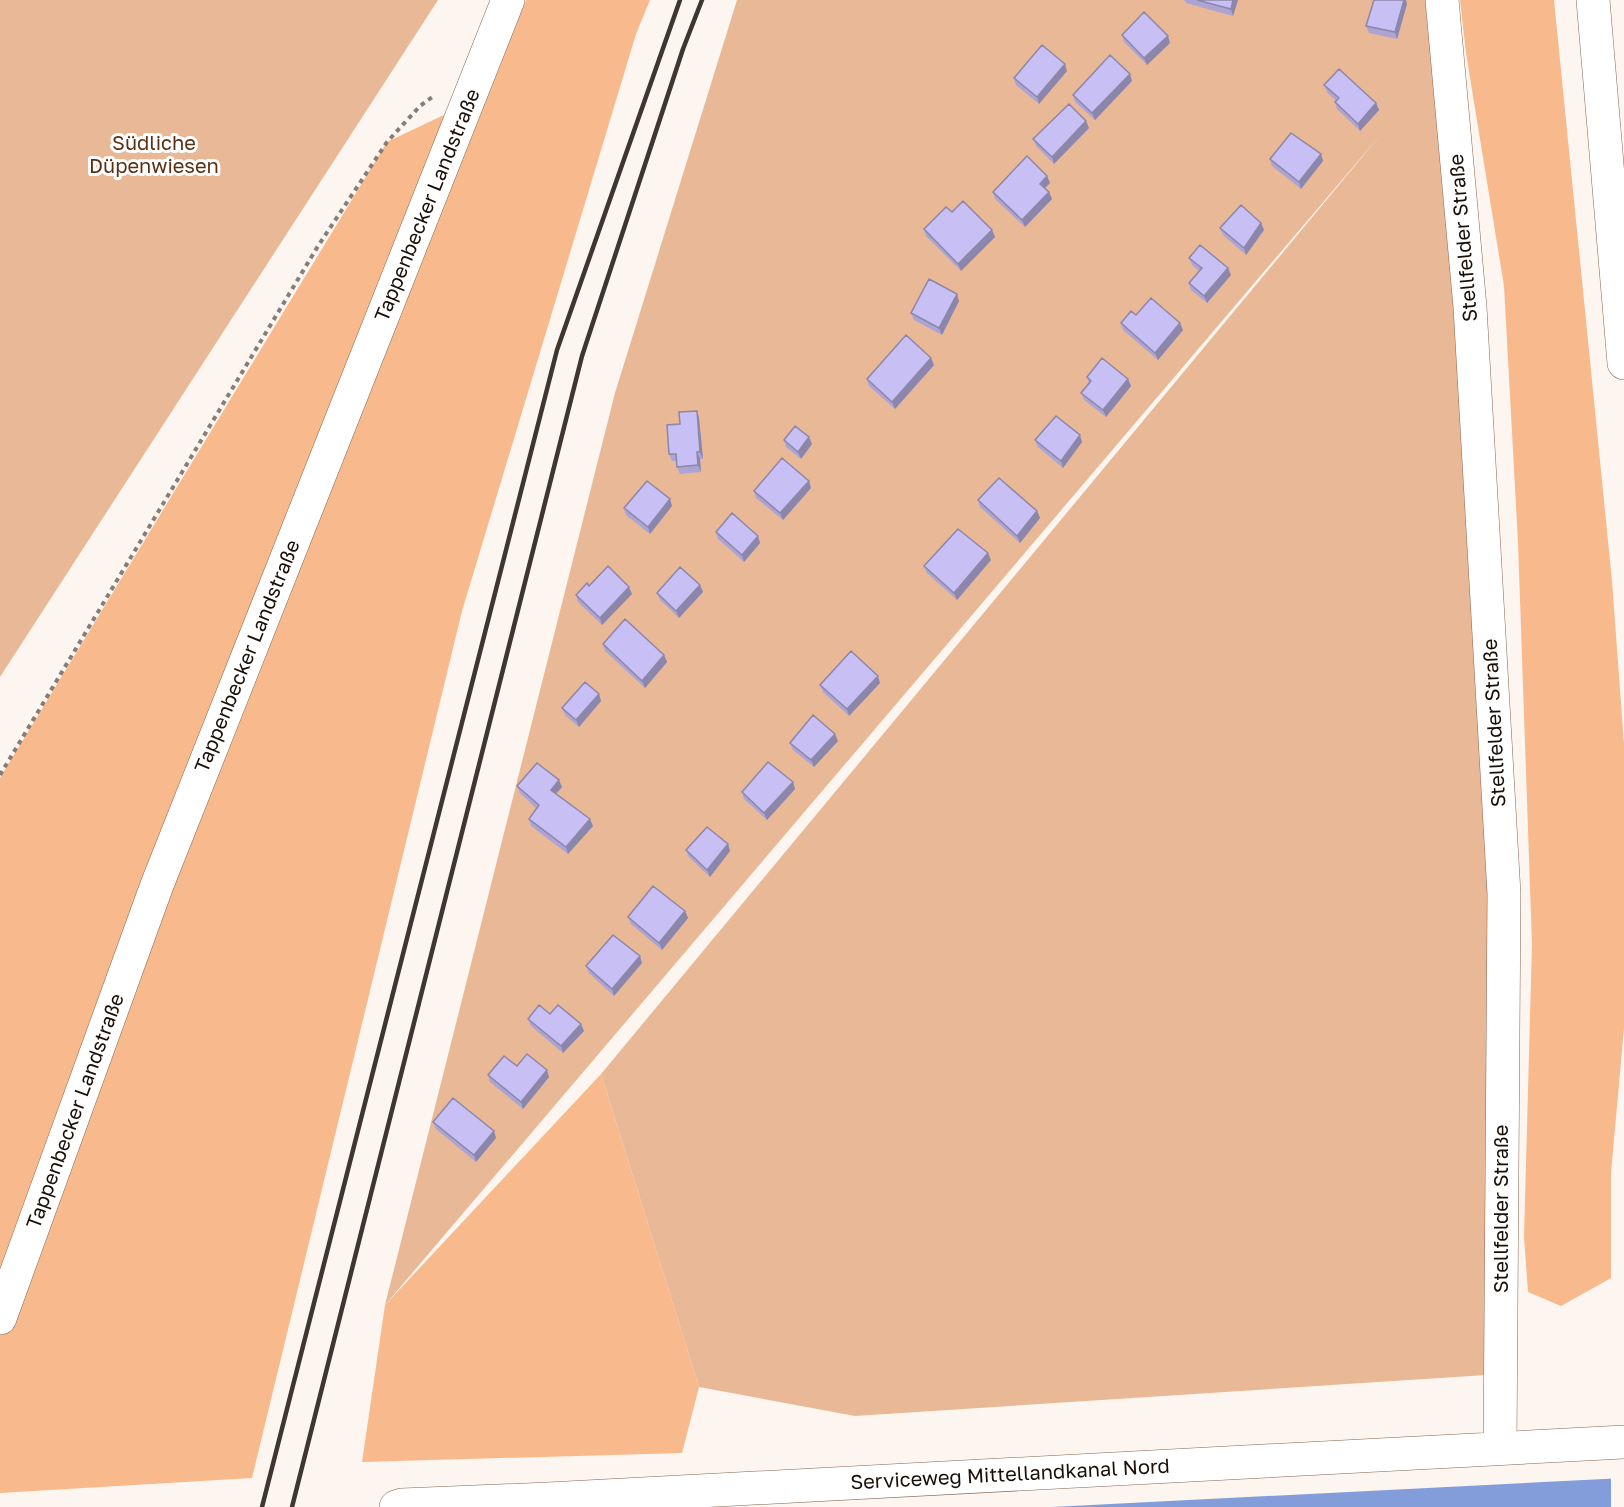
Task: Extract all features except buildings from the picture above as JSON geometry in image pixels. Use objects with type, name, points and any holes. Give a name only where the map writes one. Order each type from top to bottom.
[{"type":"main road","name":"Tappenbecker Landstraße","points":[[0,1318],[157,885],[508,0]]},
{"type":"main road","name":"Stellfelder Straße","points":[[1442,0],[1470,307],[1504,894],[1500,1448]]},
{"type":"main road","points":[[1593,0],[1624,363]]},
{"type":"main road","name":"Serviceweg Mittellandkanal Nord","points":[[396,1507],[1624,1442]]},
{"type":"path","points":[[0,775],[318,246],[387,142],[420,106],[437,94]]},
{"type":"green space","name":"Südliche Düpenwiesen","points":[[0,0],[438,0],[0,677]]},
{"type":"green space","points":[[737,0],[1428,0],[1432,75],[1448,149],[1488,893],[1486,1375],[855,1416],[699,1387],[601,1074],[1382,133],[385,1305],[615,393]]},
{"type":"shaded area","points":[[526,0],[650,0],[636,34],[462,611],[252,1478],[0,1493],[0,778],[387,142],[488,94]]},
{"type":"shaded area","points":[[1460,0],[1554,0],[1612,581],[1624,744],[1624,1028],[1611,1173],[1611,1278],[1561,1306],[1528,1292],[1524,1237],[1532,944],[1518,542],[1504,286],[1466,53]]},
{"type":"shaded area","points":[[601,1074],[699,1387],[682,1453],[362,1462],[385,1305]]},
{"type":"water","points":[[1624,1478],[1624,1507],[1052,1507]]},
{"type":"pier","points":[[1611,1475],[1624,1475],[1624,1507],[1611,1507]]},
{"type":"railway","points":[[262,1507],[557,350],[680,0]]},
{"type":"railway","points":[[292,1507],[582,356],[683,49],[702,0]]}]
